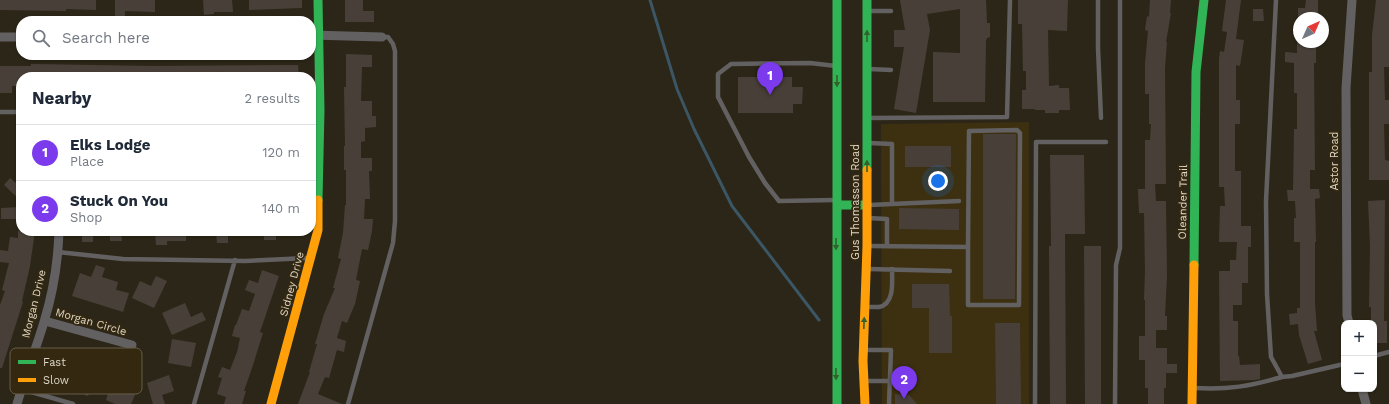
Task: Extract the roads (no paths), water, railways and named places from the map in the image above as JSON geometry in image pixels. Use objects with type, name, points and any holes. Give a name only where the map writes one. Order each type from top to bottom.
[{"type":"main road","name":"Sidney Drive","points":[[316,18],[318,0]]},
{"type":"main road","name":"Gus Thomasson Road","points":[[837,0],[837,404]]},
{"type":"main road","name":"Gus Thomasson Road","points":[[865,404],[864,350],[867,246],[867,0]]},
{"type":"main road","name":"Oleander Trail","points":[[1192,404],[1196,72],[1204,0]]},
{"type":"main road","name":"Sidney Drive","points":[[315,60],[315,72]]},
{"type":"main road","name":"Sidney Drive","points":[[316,85],[316,146]]},
{"type":"main road","name":"Sidney Drive","points":[[270,404],[318,230],[316,198]]},
{"type":"main road","points":[[836,202],[867,205]]},
{"type":"street","name":"Astor Road","points":[[1349,320],[1347,277],[1346,88],[1352,0]]},
{"type":"street","points":[[316,35],[382,37]]},
{"type":"street","points":[[0,37],[16,37]]},
{"type":"street","name":"Morgan Drive","points":[[35,348],[45,321],[54,284],[59,236]]},
{"type":"street","name":"Morgan Circle","points":[[45,321],[132,345]]},
{"type":"street","points":[[1363,392],[1366,404]]},
{"type":"street","name":"Morgan Drive","points":[[17,404],[20,394]]},
{"type":"lane","points":[[867,118],[1007,117],[1010,0]]},
{"type":"lane","points":[[1098,0],[1098,48],[1101,118]]},
{"type":"lane","points":[[1115,404],[1116,265],[1120,248],[1120,0]]},
{"type":"lane","points":[[1276,0],[1266,201],[1267,294],[1272,357],[1282,377]]},
{"type":"lane","points":[[867,11],[891,12]]},
{"type":"lane","points":[[348,404],[393,243],[395,221],[395,51],[393,44],[388,37],[382,37]]},
{"type":"lane","points":[[836,202],[779,201],[765,183],[749,157],[718,98],[718,74],[731,64],[810,63],[837,66]]},
{"type":"lane","points":[[867,69],[892,70]]},
{"type":"lane","points":[[0,112],[16,112]]},
{"type":"lane","points":[[1017,130],[1020,133],[1019,305],[968,305],[968,248],[969,131],[1017,130]]},
{"type":"lane","points":[[867,142],[892,144],[892,204]]},
{"type":"lane","points":[[1035,404],[1036,142],[1106,142]]},
{"type":"lane","points":[[867,205],[959,201]]},
{"type":"lane","points":[[867,218],[887,219],[887,246]]},
{"type":"lane","points":[[867,246],[968,248]]},
{"type":"lane","points":[[58,252],[123,259],[235,260],[311,258]]},
{"type":"lane","points":[[194,404],[235,260]]},
{"type":"lane","points":[[866,268],[950,271]]},
{"type":"lane","points":[[865,307],[886,304],[892,292],[892,269]]},
{"type":"lane","points":[[864,350],[891,350],[889,404]]},
{"type":"lane","points":[[1377,355],[1389,352]]},
{"type":"lane","points":[[1193,388],[1217,389],[1242,387],[1341,365]]},
{"type":"lane","points":[[864,380],[890,381]]},
{"type":"lane","points":[[38,394],[73,404]]},
{"type":"waterway","points":[[650,0],[677,89],[694,129],[732,206],[819,320]]},
{"type":"place","name":"Elks Lodge","points":[[770,95]]},
{"type":"place","name":"Stuck On You","points":[[904,399]]}]
